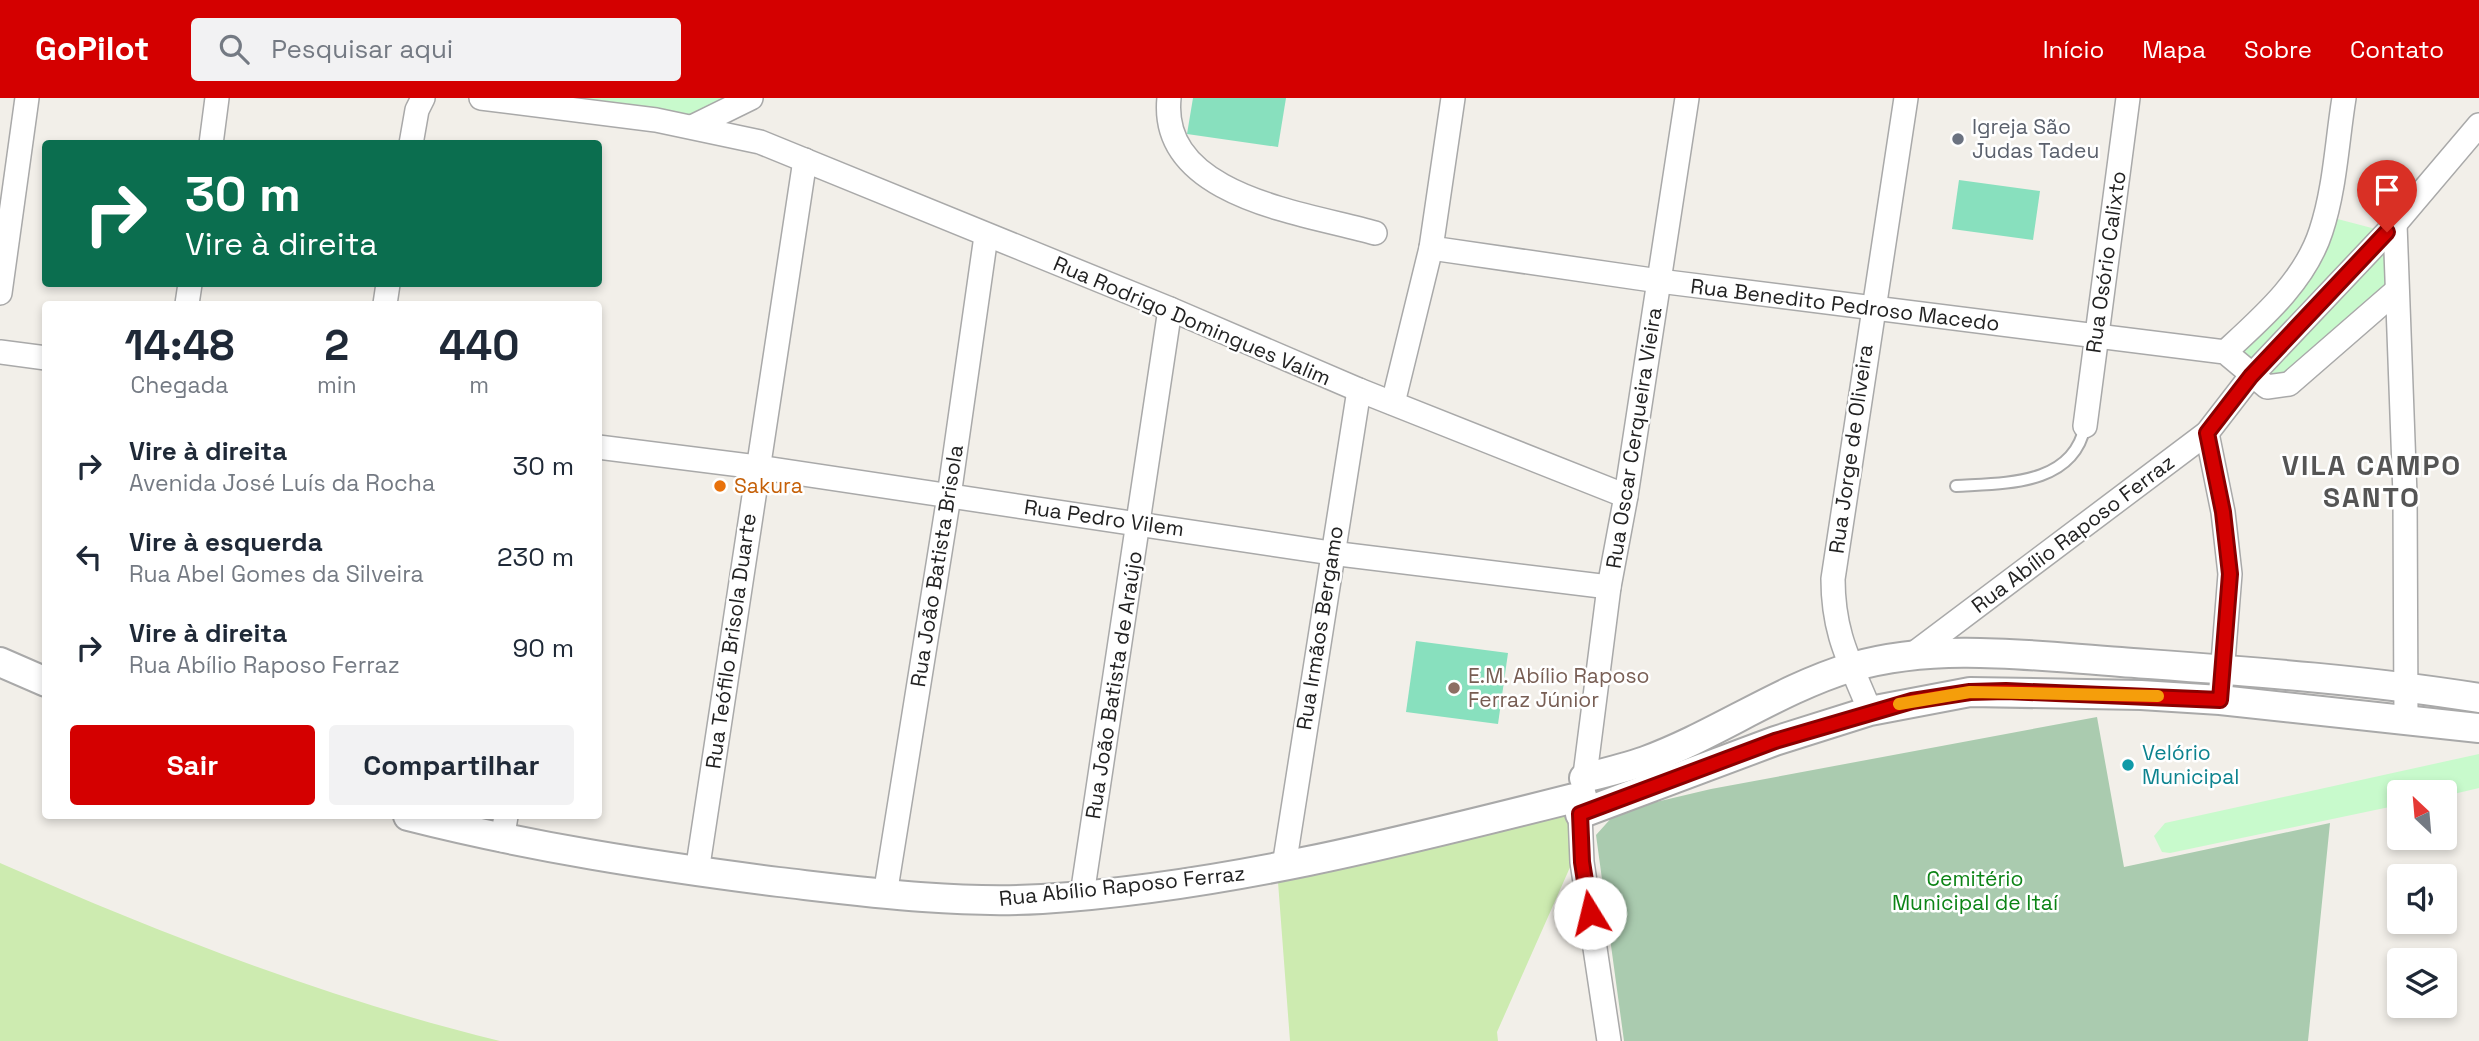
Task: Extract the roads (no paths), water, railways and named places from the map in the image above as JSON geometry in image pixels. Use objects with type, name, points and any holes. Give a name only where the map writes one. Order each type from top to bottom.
[{"type":"street","points":[[0,293],[27,98]]},
{"type":"street","points":[[212,140],[217,98]]},
{"type":"street","points":[[412,140],[417,110],[424,98]]},
{"type":"street","name":"Rua Rodrigo Domingues Valim","points":[[481,98],[548,102],[694,126],[760,142],[1170,309],[1359,390],[1626,496]]},
{"type":"street","points":[[694,126],[751,98]]},
{"type":"street","points":[[1169,98],[1168,122],[1175,142],[1187,160],[1206,176],[1258,202],[1375,233]]},
{"type":"street","points":[[1393,403],[1431,248],[1453,98]]},
{"type":"street","name":"Rua Oscar Cerqueira Vieira","points":[[1609,1041],[1582,862],[1582,796],[1609,587],[1626,496],[1687,98]]},
{"type":"street","name":"Rua Jorge de Oliveira","points":[[1870,711],[1834,620],[1833,579],[1871,307],[1906,98]]},
{"type":"street","name":"Rua Osório Calixto","points":[[2085,426],[2128,98]]},
{"type":"street","points":[[2344,98],[2325,216],[2315,246],[2277,302],[2225,352],[2267,387],[2289,384],[2396,290]]},
{"type":"street","name":"Rua Abílio Raposo Ferraz","points":[[1912,655],[2207,433],[2251,376],[2395,224],[2479,125]]},
{"type":"street","name":"Rua Teófilo Brisola Duarte","points":[[697,872],[805,160]]},
{"type":"street","points":[[2395,224],[2404,495],[2406,718]]},
{"type":"street","name":"Rua João Batista Brisola","points":[[884,895],[949,496],[986,236]]},
{"type":"street","name":"Rua Benedito Pedroso Macedo","points":[[1431,248],[1660,281],[2225,352]]},
{"type":"street","name":"Rua João Batista de Araújo","points":[[1082,895],[1170,309]]},
{"type":"street","points":[[0,352],[42,358]]},
{"type":"street","name":"Rua Irmãos Bergamo","points":[[1284,866],[1331,553],[1359,390]]},
{"type":"street","points":[[2207,433],[2223,512],[2230,574],[2228,628],[2220,669],[2220,700]]},
{"type":"street","name":"Rua Pedro Vilem","points":[[602,448],[1139,522],[1331,553],[1609,587]]},
{"type":"street","points":[[1582,796],[1644,761],[1761,706],[1853,667],[1912,655],[1966,653],[2220,669],[2406,686],[2479,698]]},
{"type":"street","points":[[0,663],[42,680]]},
{"type":"street","points":[[1582,796],[1870,711],[1970,692],[2141,695],[2220,700],[2479,728]]},
{"type":"street","points":[[1761,706],[1775,741]]},
{"type":"street","name":"Rua Abílio Raposo Ferraz","points":[[432,819],[504,828],[697,872],[884,895],[984,900],[1082,895],[1220,878],[1374,848],[1582,796]]},
{"type":"lane","points":[[1956,486],[2007,483],[2043,476],[2071,455],[2078,446],[2085,426]]},
{"type":"place","name":"Igreja São Judas Tadeu","points":[[1958,139]]},
{"type":"place","name":"Sakura","points":[[720,486]]},
{"type":"place","name":"E.M. Abílio Raposo Ferraz Júnior","points":[[1454,688]]},
{"type":"place","name":"Velório Municipal","points":[[2128,765]]},
{"type":"district","name":"VILA CAMPO SANTO","points":[[2372,481]]},
{"type":"park label","name":"Cemitério Municipal de Itaí","points":[[1975,891]]}]
